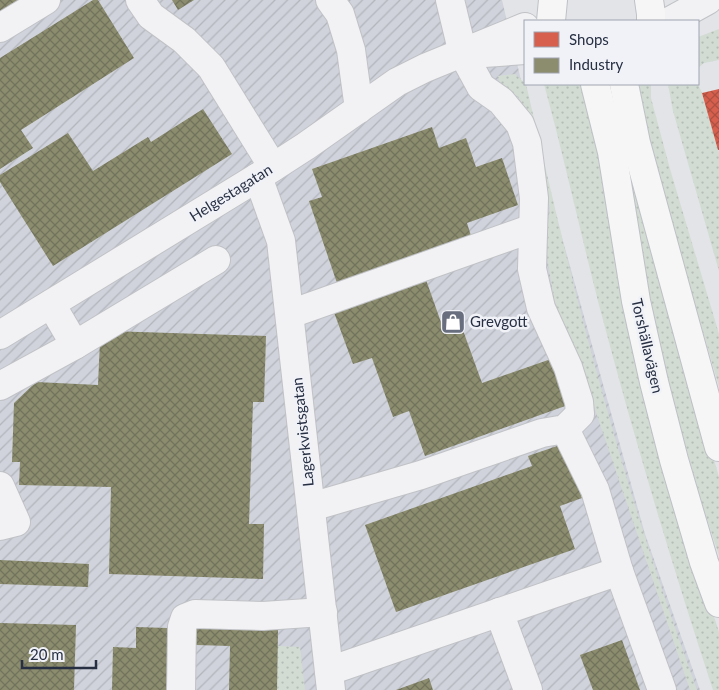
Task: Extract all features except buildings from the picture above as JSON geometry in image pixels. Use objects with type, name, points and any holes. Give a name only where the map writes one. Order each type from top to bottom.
[{"type":"main road","points":[[649,0],[651,20]]},
{"type":"main road","name":"Torshällavägen","points":[[596,85],[612,152],[636,301],[654,382],[674,460],[704,562],[719,604]]},
{"type":"main road","points":[[624,85],[636,143],[719,447]]},
{"type":"street","points":[[0,28],[46,0]]},
{"type":"street","name":"Lagerkvistsgatan","points":[[140,0],[151,16],[184,40],[211,67],[266,172],[281,241],[330,681]]},
{"type":"street","points":[[330,0],[340,14],[351,50],[359,109]]},
{"type":"street","points":[[311,507],[421,474],[542,433],[565,429],[580,414],[579,402],[568,367],[541,308],[532,269],[534,198],[528,144],[520,124],[501,101],[481,87],[462,54],[450,0]]},
{"type":"street","points":[[672,20],[708,0]]},
{"type":"street","name":"Helgestagatan","points":[[0,335],[266,172],[397,82],[448,58],[462,54],[524,27]]},
{"type":"street","name":"Helgestagatan","points":[[462,54],[524,50]]},
{"type":"street","points":[[290,314],[533,228]]},
{"type":"street","points":[[0,386],[75,345],[216,260]]},
{"type":"street","points":[[51,304],[75,345]]},
{"type":"street","points":[[565,429],[595,490],[619,571],[662,690]]},
{"type":"street","points":[[0,486],[16,522],[0,526]]},
{"type":"street","points":[[330,681],[499,612],[619,571]]},
{"type":"street","points":[[182,690],[182,627],[185,618],[195,614],[263,616],[323,612]]},
{"type":"street","points":[[499,612],[528,690]]},
{"type":"shaded area","points":[[0,0],[502,0],[538,152],[645,534],[700,690],[0,690]]},
{"type":"shaded area","points":[[719,29],[719,60],[704,63],[699,67],[699,37]]},
{"type":"shaded area","points":[[515,74],[524,82],[524,85],[526,85],[572,279],[613,432],[671,617],[697,690],[690,690],[580,365],[564,331],[554,298],[545,246],[550,208],[528,112],[518,97],[502,86],[497,76]]},
{"type":"shaded area","points":[[544,85],[580,85],[593,124],[606,182],[612,241],[630,333],[677,501],[719,632],[719,690],[713,690],[667,546],[599,305]]},
{"type":"shaded area","points":[[609,85],[612,85],[677,331],[719,477],[719,556],[701,501],[655,337],[619,126]]},
{"type":"shaded area","points":[[640,85],[651,85],[651,98],[670,169],[719,334],[719,387],[639,111]]},
{"type":"shaded area","points":[[668,85],[698,85],[719,152],[719,271],[673,111]]},
{"type":"shaded area","points":[[278,646],[300,647],[305,690],[277,690]]},
{"type":"place","name":"Grevgott","points":[[453,322]]}]
